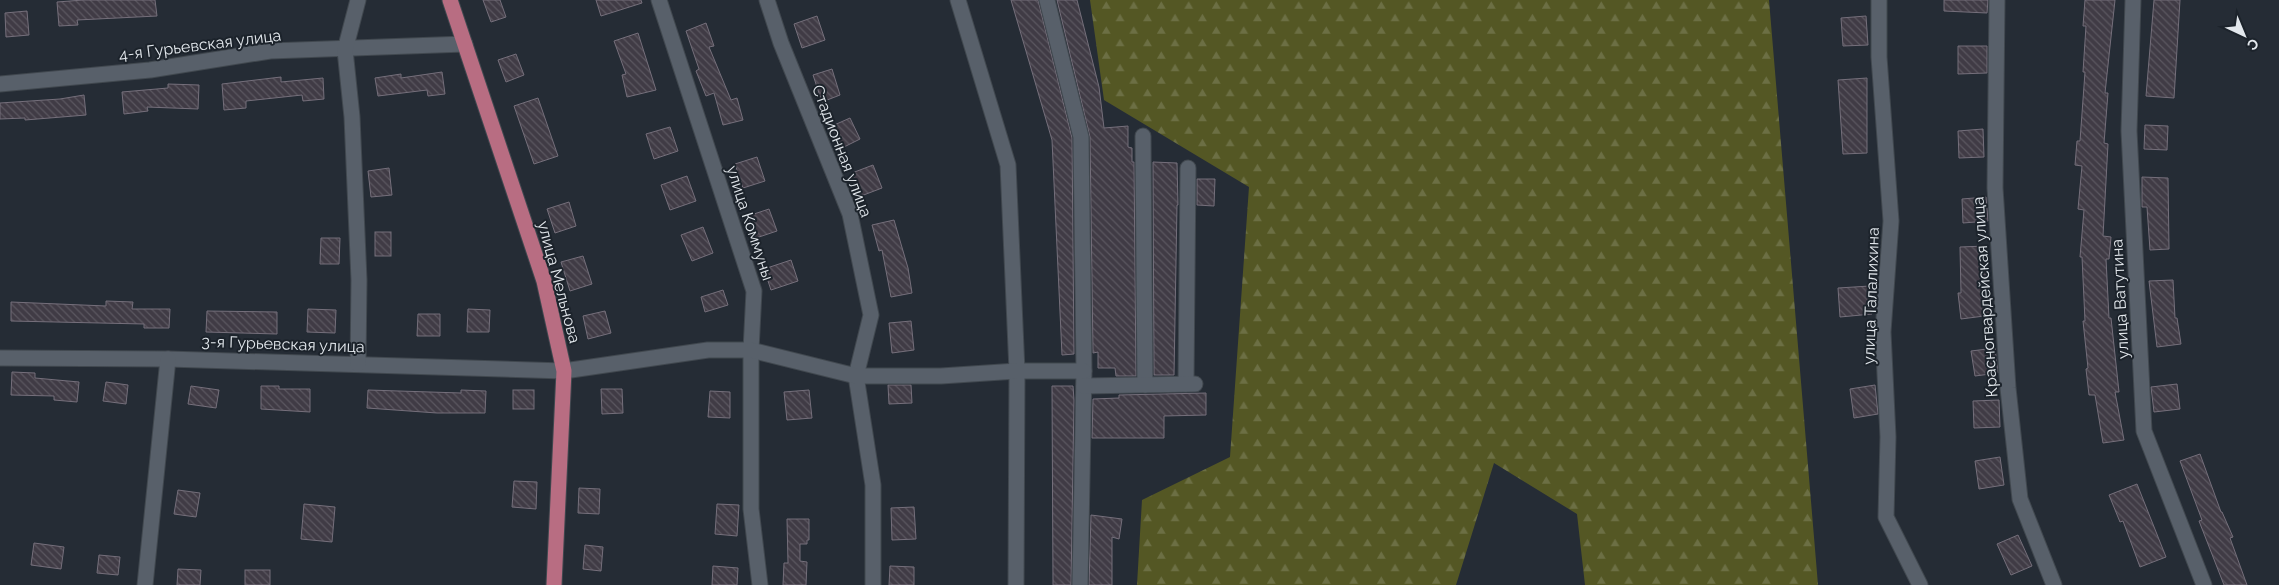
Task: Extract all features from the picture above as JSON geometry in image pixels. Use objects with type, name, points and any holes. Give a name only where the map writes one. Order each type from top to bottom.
[{"type":"main road","name":"улица Мельнова","points":[[450,0],[544,281],[564,371],[554,585]]},
{"type":"street","points":[[358,0],[345,50],[352,117],[359,280],[358,364]]},
{"type":"street","name":"улица Коммуны","points":[[659,0],[754,291],[751,350],[752,509],[760,585]]},
{"type":"street","name":"Стадионная улица","points":[[767,0],[781,43],[850,214],[871,316],[856,376],[873,485],[873,585]]},
{"type":"street","points":[[958,0],[1008,164],[1018,371],[1016,585]]},
{"type":"street","points":[[1047,0],[1081,137],[1084,386],[1080,585]]},
{"type":"street","name":"улица Талалихина","points":[[1879,0],[1879,57],[1891,221],[1883,332],[1888,437],[1886,517],[1920,585]]},
{"type":"street","name":"Красногвардейская улица","points":[[1997,0],[1996,188],[2008,388],[2020,500],[2054,585]]},
{"type":"street","name":"улица Ватутина","points":[[2133,0],[2129,131],[2144,431],[2204,585]]},
{"type":"street","name":"4-я Гурьевская улица","points":[[0,84],[150,70],[270,51],[345,50],[465,44]]},
{"type":"street","points":[[1143,136],[1145,385]]},
{"type":"street","points":[[1084,386],[1191,384],[1188,168]]},
{"type":"street","name":"3-я Гурьевская улица","points":[[0,358],[168,359],[564,371],[708,350],[751,350],[856,376],[941,376],[1018,371],[1084,371]]},
{"type":"street","points":[[145,585],[168,359]]},
{"type":"green space","points":[[1090,0],[1769,0],[1818,585],[1585,585],[1577,514],[1494,463],[1456,585],[1137,585],[1142,500],[1230,457],[1249,187],[1104,100]]},
{"type":"building","points":[[155,0],[157,16],[77,20],[78,25],[59,26],[57,2]]},
{"type":"building","points":[[483,0],[500,0],[506,17],[491,22]]},
{"type":"building","points":[[596,0],[641,0],[642,3],[601,16]]},
{"type":"building","points":[[1011,0],[1038,0],[1072,138],[1074,354],[1062,355],[1052,140]]},
{"type":"building","points":[[1057,0],[1077,0],[1099,87],[1104,128],[1128,126],[1128,147],[1132,148],[1132,162],[1134,162],[1136,376],[1116,376],[1115,368],[1098,368],[1098,352],[1093,353],[1090,137]]},
{"type":"building","points":[[1944,0],[1988,0],[1987,13],[1944,11]]},
{"type":"building","points":[[2085,0],[2115,0],[2105,93],[2108,93],[2104,143],[2108,144],[2103,236],[2111,237],[2109,259],[2106,259],[2109,318],[2111,318],[2119,392],[2115,392],[2124,440],[2103,443],[2095,395],[2089,395],[2086,369],[2088,368],[2083,321],[2085,321],[2082,257],[2080,257],[2084,210],[2078,209],[2082,166],[2075,165],[2077,141],[2080,141],[2085,72],[2083,72],[2086,26],[2083,26]]},
{"type":"building","points":[[2154,0],[2180,0],[2174,98],[2146,96]]},
{"type":"building","points":[[27,11],[29,35],[6,37],[5,13]]},
{"type":"building","points":[[817,16],[825,40],[802,48],[794,24]]},
{"type":"building","points":[[1866,16],[1868,45],[1843,46],[1841,18]]},
{"type":"building","points":[[706,23],[714,46],[709,47],[731,100],[737,98],[743,120],[723,125],[714,93],[706,96],[696,71],[699,69],[686,31]]},
{"type":"building","points":[[638,33],[656,90],[627,97],[622,75],[626,74],[614,41]]},
{"type":"building","points":[[1958,46],[1987,46],[1987,73],[1958,74]]},
{"type":"building","points":[[516,54],[524,75],[506,82],[498,60]]},
{"type":"building","points":[[832,69],[840,95],[822,102],[813,75]]},
{"type":"building","points":[[442,72],[445,94],[428,96],[427,90],[378,96],[375,78],[401,74],[401,78]]},
{"type":"building","points":[[281,77],[281,82],[323,78],[324,99],[303,101],[302,95],[246,101],[246,108],[224,110],[222,84]]},
{"type":"building","points":[[1867,78],[1867,153],[1843,154],[1838,80]]},
{"type":"building","points":[[168,84],[199,85],[198,109],[147,107],[148,111],[124,114],[122,92],[168,88]]},
{"type":"building","points":[[84,95],[86,115],[25,120],[25,118],[0,119],[0,103],[60,99]]},
{"type":"building","points":[[538,98],[558,156],[534,164],[514,106]]},
{"type":"building","points":[[850,118],[860,139],[842,148],[832,126]]},
{"type":"building","points":[[2145,125],[2168,126],[2167,150],[2144,149]]},
{"type":"building","points":[[670,127],[678,151],[654,159],[646,134]]},
{"type":"building","points":[[1983,129],[1984,157],[1959,158],[1958,131]]},
{"type":"building","points":[[757,157],[765,181],[743,188],[735,164]]},
{"type":"building","points":[[1153,162],[1177,163],[1178,205],[1174,375],[1154,375]]},
{"type":"building","points":[[873,165],[882,188],[861,196],[852,173]]},
{"type":"building","points":[[389,168],[392,195],[371,197],[368,171]]},
{"type":"building","points":[[687,176],[696,201],[670,210],[661,185]]},
{"type":"building","points":[[2142,177],[2168,178],[2169,249],[2150,250],[2147,207],[2142,207]]},
{"type":"building","points":[[1197,179],[1215,179],[1214,206],[1197,205]]},
{"type":"building","points":[[1986,197],[1988,221],[1963,223],[1962,199]]},
{"type":"building","points":[[569,202],[576,226],[555,233],[547,209]]},
{"type":"building","points":[[769,209],[777,231],[756,238],[748,216]]},
{"type":"building","points":[[894,220],[908,268],[912,293],[891,297],[882,250],[879,251],[872,225]]},
{"type":"building","points":[[703,227],[713,253],[692,261],[681,235]]},
{"type":"building","points":[[375,232],[391,232],[391,256],[375,256]]},
{"type":"building","points":[[321,238],[340,238],[339,264],[320,264]]},
{"type":"building","points":[[1986,246],[1987,276],[1992,315],[1961,319],[1958,293],[1961,293],[1960,247]]},
{"type":"building","points":[[583,256],[592,284],[570,291],[561,262]]},
{"type":"building","points":[[791,260],[798,281],[771,290],[764,269]]},
{"type":"building","points":[[2173,280],[2175,318],[2177,318],[2181,344],[2157,347],[2149,281]]},
{"type":"building","points":[[1870,286],[1872,314],[1840,317],[1838,288]]},
{"type":"building","points":[[723,290],[728,305],[705,312],[701,297]]},
{"type":"building","points":[[106,301],[133,302],[132,309],[170,309],[169,328],[144,328],[144,324],[11,321],[11,302],[106,306]]},
{"type":"building","points":[[308,309],[336,310],[335,333],[307,332]]},
{"type":"building","points":[[468,309],[490,310],[489,332],[467,332]]},
{"type":"building","points":[[207,311],[277,312],[277,334],[206,332]]},
{"type":"building","points":[[605,311],[611,333],[588,339],[583,316]]},
{"type":"building","points":[[418,314],[440,314],[440,336],[417,336]]},
{"type":"building","points":[[911,321],[914,350],[892,353],[889,323]]},
{"type":"building","points":[[1995,348],[1998,373],[1975,376],[1971,351]]},
{"type":"building","points":[[12,372],[35,373],[35,378],[79,382],[77,402],[54,400],[54,396],[11,395]]},
{"type":"building","points":[[106,382],[128,385],[126,404],[103,401]]},
{"type":"building","points":[[2177,384],[2180,409],[2154,412],[2151,387]]},
{"type":"building","points":[[888,385],[911,385],[912,403],[889,404]]},
{"type":"building","points":[[1875,385],[1878,414],[1854,418],[1850,389]]},
{"type":"building","points":[[191,386],[219,390],[216,408],[188,404]]},
{"type":"building","points":[[261,386],[279,386],[279,389],[310,389],[310,412],[261,409]]},
{"type":"building","points":[[1052,386],[1073,386],[1071,585],[1053,585]]},
{"type":"building","points":[[601,389],[622,389],[623,413],[602,414]]},
{"type":"building","points":[[368,390],[461,393],[461,390],[486,391],[485,413],[437,413],[367,408]]},
{"type":"building","points":[[513,390],[534,390],[534,409],[513,409]]},
{"type":"building","points":[[809,390],[812,418],[787,420],[784,392]]},
{"type":"building","points":[[710,391],[730,392],[730,418],[708,417]]},
{"type":"building","points":[[1206,393],[1206,415],[1164,416],[1164,438],[1092,438],[1093,399],[1119,398],[1119,395]]},
{"type":"building","points":[[1999,400],[2000,427],[1974,428],[1973,401]]},
{"type":"building","points":[[2200,454],[2221,512],[2233,537],[2230,538],[2247,585],[2224,585],[2199,521],[2202,520],[2180,461]]},
{"type":"building","points":[[2000,457],[2004,485],[1979,489],[1975,461]]},
{"type":"building","points":[[514,481],[537,482],[536,509],[512,507]]},
{"type":"building","points":[[2137,484],[2166,557],[2140,567],[2123,521],[2120,522],[2109,495]]},
{"type":"building","points":[[579,488],[600,489],[599,514],[578,513]]},
{"type":"building","points":[[178,490],[200,493],[196,517],[174,514]]},
{"type":"building","points":[[304,504],[335,507],[332,542],[301,539]]},
{"type":"building","points":[[717,504],[739,505],[737,536],[715,534]]},
{"type":"building","points":[[914,507],[916,539],[892,540],[891,508]]},
{"type":"building","points":[[1091,515],[1122,519],[1119,539],[1112,537],[1112,585],[1089,585]]},
{"type":"building","points":[[787,519],[809,519],[809,540],[807,540],[807,544],[800,544],[800,561],[807,562],[806,585],[783,585],[784,563],[788,563]]},
{"type":"building","points":[[2018,535],[2032,566],[2011,575],[1997,544]]},
{"type":"building","points":[[34,543],[64,547],[61,569],[31,565]]},
{"type":"building","points":[[585,545],[603,547],[601,571],[583,569]]},
{"type":"building","points":[[99,555],[120,557],[118,575],[97,573]]},
{"type":"building","points":[[713,566],[738,568],[737,585],[712,585]]},
{"type":"building","points":[[890,566],[914,567],[914,585],[889,585]]},
{"type":"building","points":[[178,569],[201,570],[200,585],[177,585]]},
{"type":"building","points":[[245,570],[270,570],[270,585],[245,585]]}]
